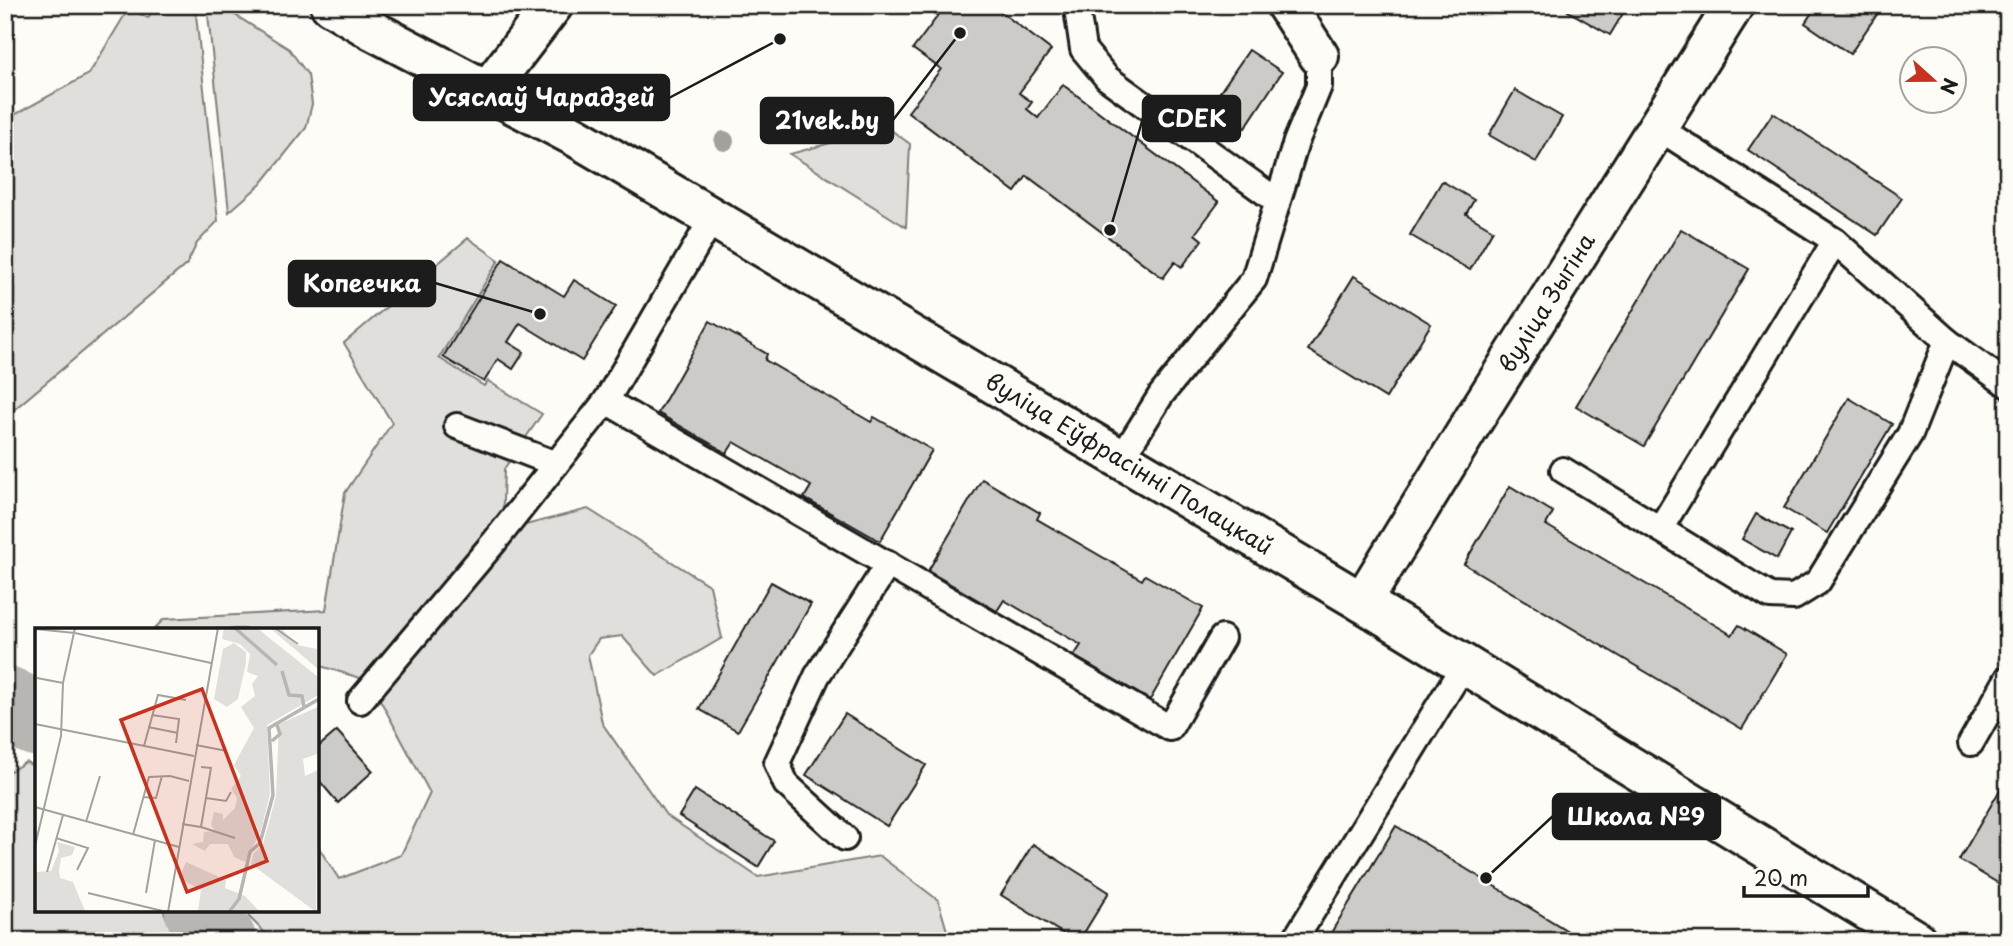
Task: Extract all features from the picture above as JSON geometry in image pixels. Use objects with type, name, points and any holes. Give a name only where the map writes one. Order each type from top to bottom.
[{"type":"main road","name":"вуліца Еўфрасінні Полацкай","points":[[330,5],[370,29],[576,137],[1362,602],[1917,941]]},
{"type":"main road","points":[[487,90],[553,5]]},
{"type":"main road","points":[[1286,5],[1319,56]]},
{"type":"main road","name":"вуліца Зыгіна","points":[[1362,602],[1734,5]]},
{"type":"lane","points":[[1079,5],[1077,9],[1083,49],[1107,78],[1277,201]]},
{"type":"lane","points":[[1121,459],[1161,395],[1254,279],[1296,142],[1319,86],[1319,56]]},
{"type":"lane","points":[[1657,127],[1836,241],[1947,341],[2008,385]]},
{"type":"lane","points":[[360,701],[495,541],[606,401],[712,219]]},
{"type":"lane","points":[[1660,530],[1836,241]]},
{"type":"lane","points":[[1563,470],[1770,596],[1794,597],[1818,582],[1910,434],[1947,341]]},
{"type":"lane","points":[[606,401],[1170,728],[1222,638]]},
{"type":"lane","points":[[457,426],[556,464]]},
{"type":"lane","points":[[845,838],[786,784],[777,763],[817,676],[888,564]]},
{"type":"lane","points":[[1294,941],[1464,665]]},
{"type":"lane","points":[[1971,743],[2008,678]]},
{"type":"shaded area","points":[[156,5],[195,5],[218,221],[197,243],[187,264],[5,417],[5,120],[89,74],[129,8],[148,18]]},
{"type":"shaded area","points":[[207,5],[219,5],[289,49],[308,75],[312,104],[306,128],[261,184],[229,212]]},
{"type":"shaded area","points":[[872,116],[910,144],[906,227],[790,154],[834,142]]},
{"type":"shaded area","points":[[468,238],[499,260],[439,358],[484,386],[488,381],[542,414],[504,469],[502,531],[588,509],[710,586],[722,638],[657,676],[622,636],[599,639],[588,655],[602,723],[666,815],[758,877],[880,856],[938,900],[950,941],[273,941],[249,917],[247,911],[318,911],[318,847],[339,879],[401,855],[430,793],[370,681],[318,665],[318,628],[155,628],[164,619],[326,610],[345,493],[392,423],[344,343]]},
{"type":"shaded area","points":[[26,762],[35,767],[35,911],[164,911],[176,941],[5,941],[5,774]]},
{"type":"building","points":[[946,5],[992,5],[1051,50],[1019,93],[1032,102],[1027,109],[1038,118],[1063,85],[1219,202],[1195,234],[1202,240],[1182,267],[1175,262],[1163,278],[1027,176],[1015,192],[908,112],[941,69],[913,49]]},
{"type":"building","points":[[1571,5],[1628,5],[1610,35],[1568,11]]},
{"type":"building","points":[[1817,5],[1882,7],[1850,54],[1805,23]]},
{"type":"building","points":[[1249,50],[1282,72],[1245,128],[1211,105]]},
{"type":"building","points":[[1515,90],[1562,117],[1536,162],[1489,135]]},
{"type":"building","points":[[1773,113],[1902,198],[1877,235],[1748,150]]},
{"type":"building","points":[[1442,181],[1474,200],[1466,214],[1493,230],[1470,270],[1410,235]]},
{"type":"building","points":[[1681,229],[1749,269],[1644,446],[1576,406]]},
{"type":"building","points":[[503,259],[564,296],[574,280],[616,306],[582,361],[520,323],[508,342],[524,352],[513,369],[498,359],[484,382],[443,357]]},
{"type":"building","points":[[1354,276],[1431,324],[1386,398],[1308,350]]},
{"type":"building","points":[[710,321],[767,354],[765,360],[871,422],[874,417],[932,450],[880,541],[804,498],[811,486],[734,442],[727,453],[658,413]]},
{"type":"building","points":[[1849,398],[1892,424],[1827,533],[1784,508]]},
{"type":"building","points":[[982,479],[1040,513],[1037,519],[1142,580],[1145,575],[1203,608],[1150,700],[1074,656],[1081,645],[1004,600],[997,611],[928,571]]},
{"type":"building","points":[[1510,486],[1553,512],[1546,525],[1732,635],[1739,625],[1787,654],[1742,729],[1464,564]]},
{"type":"building","points":[[1756,514],[1791,533],[1777,559],[1742,539]]},
{"type":"building","points":[[771,582],[811,604],[738,731],[699,709]]},
{"type":"building","points":[[845,714],[926,765],[887,826],[806,775]]},
{"type":"building","points":[[337,731],[373,771],[338,803],[318,779],[318,747]]},
{"type":"building","points":[[2004,783],[2008,785],[2008,889],[1959,860]]},
{"type":"building","points":[[695,790],[774,841],[758,867],[679,816]]},
{"type":"building","points":[[1396,826],[1504,892],[1584,941],[1326,941]]},
{"type":"building","points":[[1033,844],[1109,892],[1079,941],[1001,895]]},
{"type":"waterway","points":[[5,703],[35,718]]},
{"type":"waterway","points":[[203,911],[212,934],[219,941]]},
{"type":"place","name":"21vek.by","points":[[960,33]]},
{"type":"place","name":"Усяслаў Чарадзей","points":[[780,39]]},
{"type":"place","name":"CDEK","points":[[1110,230]]},
{"type":"place","name":"Копеечка","points":[[540,314]]},
{"type":"place","name":"Школа №9","points":[[1486,878]]}]
